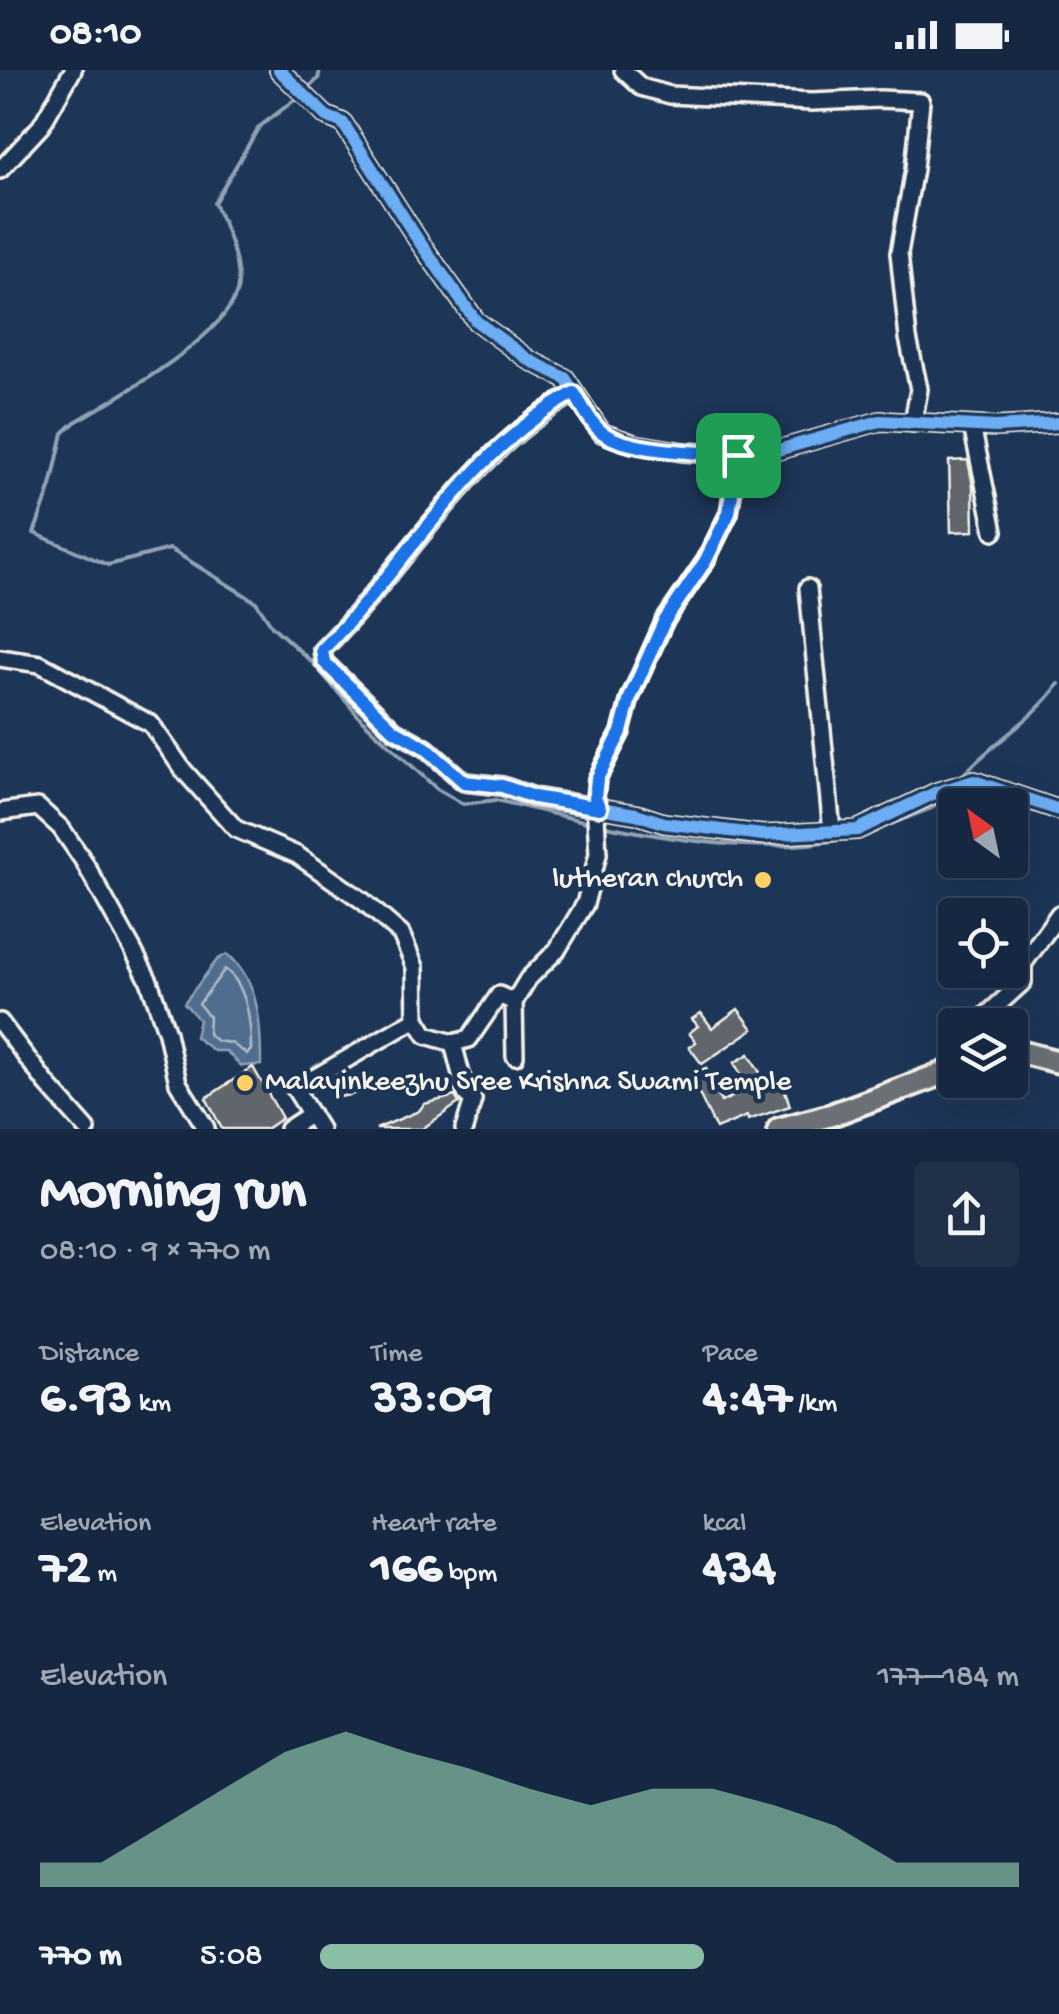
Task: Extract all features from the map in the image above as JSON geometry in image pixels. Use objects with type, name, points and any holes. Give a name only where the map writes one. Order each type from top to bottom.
[{"type":"main road","points":[[1028,1054],[1059,1062]]},
{"type":"main road","points":[[779,1129],[832,1115],[938,1075]]},
{"type":"street","points":[[0,170],[41,126],[73,70]]},
{"type":"street","points":[[279,70],[326,116],[343,124],[476,321],[528,360],[565,378],[602,433],[634,444],[683,452],[758,456],[880,421],[972,426],[1059,423]]},
{"type":"street","points":[[622,70],[641,86],[670,95],[812,102],[921,101],[899,253],[908,338],[919,389],[913,423]]},
{"type":"street","points":[[574,393],[553,405],[480,464],[399,564],[322,650],[324,662],[394,730],[426,748],[464,782],[596,805],[664,823],[763,835],[857,830],[937,792],[974,781],[1059,810]]},
{"type":"street","points":[[972,426],[994,531]]},
{"type":"street","points":[[515,1056],[514,1002],[528,980],[558,950],[585,904],[598,854],[597,779],[621,732],[630,698],[664,622],[706,560],[729,513],[738,455]]},
{"type":"street","points":[[808,588],[832,831]]},
{"type":"street","points":[[0,658],[40,664],[151,724],[184,770],[236,829],[297,855],[364,901],[401,934],[414,967],[416,1019],[426,1035],[453,1043],[469,1039],[499,994],[514,1002]]},
{"type":"street","points":[[0,812],[38,807],[61,828],[83,860],[148,981],[167,1033],[178,1082],[206,1129]]},
{"type":"street","points":[[994,1008],[1023,982],[1023,964],[1059,914]]},
{"type":"street","points":[[320,1129],[295,1090],[416,1019]]},
{"type":"street","points":[[0,1022],[47,1084],[88,1129]]},
{"type":"street","points":[[453,1043],[466,1094],[472,1100],[464,1129]]},
{"type":"street","points":[[288,1129],[311,1114]]},
{"type":"water","points":[[227,954],[252,991],[259,1020],[261,1065],[241,1066],[226,1051],[214,1051],[195,1037],[199,1020],[184,1003],[217,960]]},
{"type":"building","points":[[968,460],[974,531],[951,532],[949,461]]},
{"type":"building","points":[[738,1009],[753,1029],[702,1064],[689,1047],[696,1042],[689,1033],[698,1026],[692,1019],[701,1013],[712,1028]]},
{"type":"building","points":[[749,1054],[766,1083],[781,1078],[790,1106],[748,1120],[747,1116],[716,1129],[690,1075],[706,1068],[721,1102],[738,1094],[733,1080],[742,1076],[734,1063]]},
{"type":"building","name":"Malayinkeezhu Sree Krishna Swami Temple","points":[[253,1067],[282,1118],[266,1129],[222,1129],[206,1098]]},
{"type":"building","points":[[361,1076],[363,1092],[331,1099],[330,1083]]},
{"type":"building","points":[[455,1096],[459,1103],[422,1129],[376,1129],[419,1111],[424,1104]]},
{"type":"waterway","points":[[309,87],[318,79],[320,70]]},
{"type":"waterway","points":[[296,99],[259,127],[214,203],[236,263],[238,284],[232,303],[196,343],[63,433],[51,486],[34,533],[108,565],[170,549],[256,602],[272,626],[313,663],[362,720],[437,789],[463,804],[496,800],[587,822]]},
{"type":"waterway","points":[[961,777],[1059,684]]},
{"type":"waterway","points":[[863,835],[932,808],[938,801]]},
{"type":"waterway","points":[[606,826],[667,837],[760,846],[853,837]]},
{"type":"cycle path","points":[[279,70],[326,116],[343,123],[476,321],[529,360],[565,378],[602,433],[634,444],[683,452],[757,456],[880,421],[996,427],[1059,423]]},
{"type":"cycle path","points":[[575,393],[536,418],[470,478],[322,650],[324,662],[394,730],[426,748],[464,782],[502,786],[534,797],[636,814],[664,823],[763,835],[857,830],[937,792],[974,781],[1059,810]]},
{"type":"place","name":"lutheran church","points":[[763,880]]},
{"type":"place","name":"Malayinkeezhu Sree Krishna Swami Temple","points":[[245,1083]]},
{"type":"route","points":[[574,393],[602,433],[634,444],[683,452],[738,455],[729,513],[706,560],[664,622],[630,698],[621,732],[597,779],[595,798],[600,808],[534,797],[502,786],[464,782],[426,748],[394,730],[324,662],[322,650],[399,564],[480,464],[553,405],[574,393]]}]
